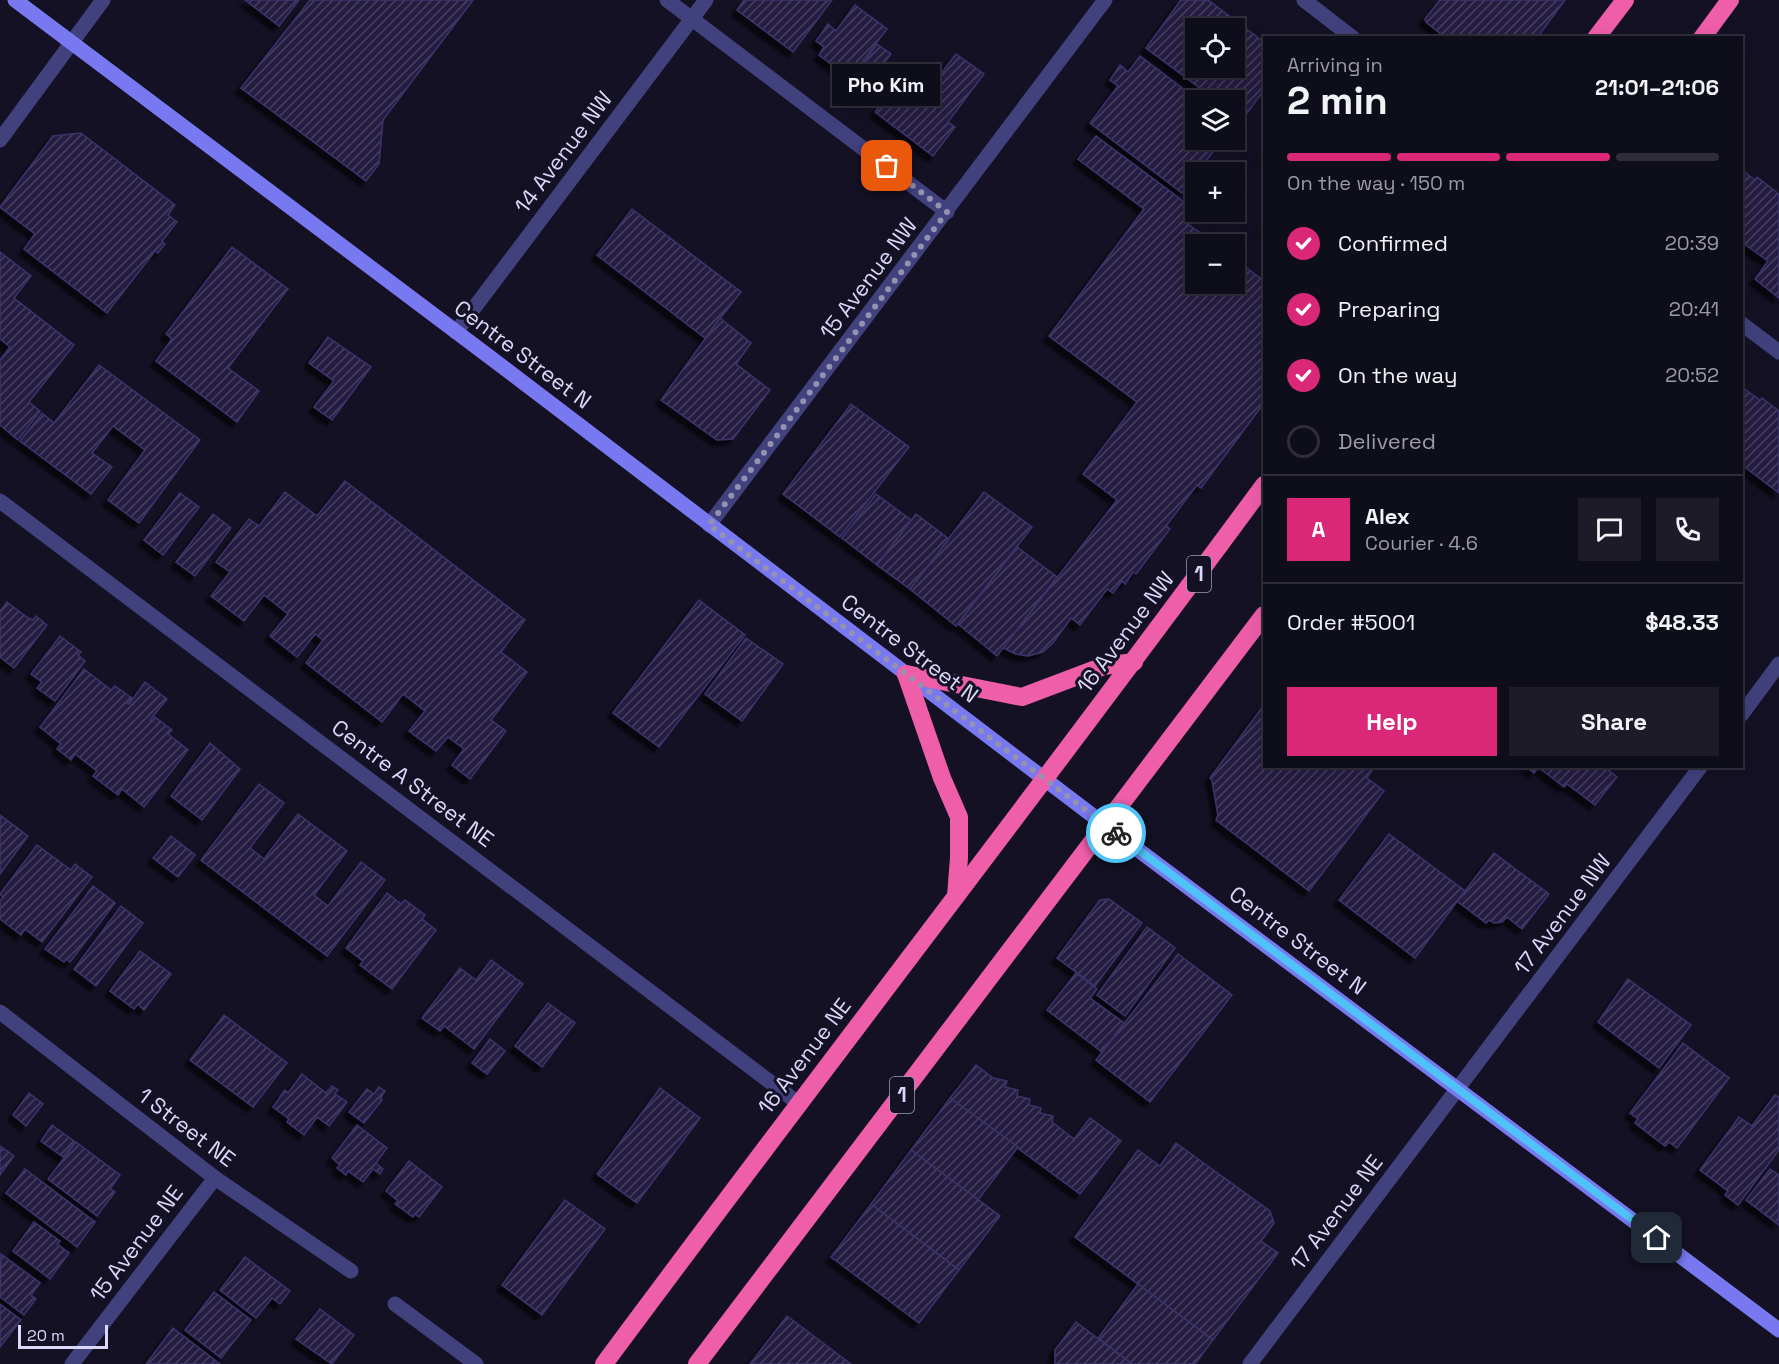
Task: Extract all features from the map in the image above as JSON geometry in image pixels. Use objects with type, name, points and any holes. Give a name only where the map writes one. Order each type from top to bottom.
[{"type":"highway","points":[[1597,36],[1624,0]]},
{"type":"highway","points":[[1703,36],[1730,0]]},
{"type":"highway","name":"16 Avenue NW","points":[[1044,778],[1134,662],[1263,486]]},
{"type":"highway","name":"1","points":[[698,1364],[1263,616]]},
{"type":"highway","points":[[906,674],[1022,697],[1104,666],[1134,662]]},
{"type":"highway","points":[[906,674],[959,817],[956,896]]},
{"type":"highway","name":"16 Avenue NE","points":[[604,1364],[1044,778]]},
{"type":"main road","name":"Centre Street N","points":[[15,0],[1105,825],[1779,1330]]},
{"type":"street","points":[[0,140],[103,0]]},
{"type":"street","points":[[667,0],[947,212]]},
{"type":"street","name":"14 Avenue NW","points":[[456,332],[706,0]]},
{"type":"street","name":"15 Avenue NW","points":[[709,525],[1106,0]]},
{"type":"street","points":[[1304,0],[1350,36]]},
{"type":"street","points":[[1743,325],[1779,352]]},
{"type":"street","name":"Centre A Street NE","points":[[0,501],[798,1103]]},
{"type":"street","points":[[1743,713],[1779,664]]},
{"type":"street","name":"17 Avenue NW","points":[[1458,1088],[1699,768]]},
{"type":"street","name":"1 Street NE","points":[[0,1012],[215,1178],[351,1271]]},
{"type":"street","name":"17 Avenue NE","points":[[1250,1364],[1458,1088]]},
{"type":"street","name":"15 Avenue NE","points":[[72,1364],[215,1178]]},
{"type":"street","points":[[395,1304],[476,1364]]},
{"type":"building","points":[[245,0],[299,0],[279,26]]},
{"type":"building","points":[[310,0],[473,0],[383,120],[379,164],[366,181],[241,88]]},
{"type":"building","points":[[744,0],[832,0],[793,52],[737,10]]},
{"type":"building","points":[[1181,0],[1208,0],[1232,18],[1185,18],[1185,77],[1146,48]]},
{"type":"building","points":[[1440,0],[1565,0],[1538,36],[1444,36],[1425,19]]},
{"type":"building","points":[[855,5],[887,29],[850,78],[819,55],[824,47],[816,41],[828,24],[836,31]]},
{"type":"building","points":[[1245,28],[1263,41],[1263,91],[1245,116],[1245,90],[1203,90],[1186,78],[1245,78]]},
{"type":"building","points":[[877,44],[891,54],[866,87],[853,77]]},
{"type":"building","points":[[956,54],[984,74],[948,122],[955,127],[933,156],[875,112],[896,83],[916,98],[929,81],[933,84]]},
{"type":"building","points":[[1140,56],[1185,90],[1185,150],[1214,150],[1205,162],[1185,162],[1185,189],[1182,193],[1090,123],[1118,86],[1110,80],[1120,65],[1128,72]]},
{"type":"building","points":[[81,133],[175,205],[168,215],[177,222],[162,241],[165,244],[158,253],[155,251],[107,313],[24,249],[35,234],[0,207],[53,136]]},
{"type":"building","points":[[1096,136],[1185,203],[1185,222],[1202,234],[1185,234],[1185,294],[1245,294],[1245,266],[1263,280],[1263,404],[1201,488],[1197,485],[1166,526],[1170,529],[1136,574],[1133,572],[1125,584],[1122,581],[1113,593],[1107,589],[1080,625],[1071,618],[1053,643],[1043,652],[1028,656],[1016,654],[1003,648],[1117,500],[1083,474],[1137,402],[1049,336],[1144,209],[1078,159]]},
{"type":"building","points":[[1743,171],[1755,180],[1757,177],[1779,194],[1779,298],[1755,279],[1768,261],[1743,243]]},
{"type":"building","points":[[632,209],[741,292],[705,338],[597,255]]},
{"type":"building","points":[[232,247],[288,289],[228,368],[259,391],[237,422],[156,361],[172,339],[166,334]]},
{"type":"building","points":[[0,252],[31,276],[14,298],[74,345],[29,402],[40,411],[18,440],[0,425],[0,360],[10,347],[0,339]]},
{"type":"building","points":[[720,318],[751,343],[736,364],[770,390],[733,439],[717,440],[661,400]]},
{"type":"building","points":[[328,337],[371,367],[332,420],[314,407],[334,381],[309,363]]},
{"type":"building","points":[[99,365],[200,440],[139,523],[108,500],[145,450],[113,426],[92,453],[112,467],[91,494],[20,441],[42,413],[54,423]]},
{"type":"building","points":[[1743,388],[1760,400],[1762,398],[1779,411],[1779,493],[1743,466]]},
{"type":"building","points":[[851,404],[909,447],[840,537],[783,494]]},
{"type":"building","points":[[345,481],[525,620],[501,652],[527,672],[491,720],[506,731],[470,779],[452,765],[464,749],[448,737],[436,751],[409,731],[425,711],[403,694],[382,722],[306,663],[323,640],[315,634],[297,657],[270,636],[288,614],[264,595],[244,621],[211,596],[230,572],[216,562],[249,519],[259,526],[285,492],[317,516]]},
{"type":"building","points":[[984,492],[1032,527],[956,626],[910,589]]},
{"type":"building","points":[[180,493],[199,507],[163,555],[144,540]]},
{"type":"building","points":[[876,494],[911,520],[877,565],[842,538]]},
{"type":"building","points":[[213,514],[231,528],[195,576],[176,562]]},
{"type":"building","points":[[916,514],[949,539],[910,589],[877,565]]},
{"type":"building","points":[[1017,547],[1057,577],[997,656],[958,624]]},
{"type":"building","points":[[699,600],[745,635],[659,747],[613,713]]},
{"type":"building","points":[[7,602],[28,618],[33,620],[36,616],[47,625],[14,668],[0,657],[0,611]]},
{"type":"building","points":[[60,636],[81,652],[78,655],[85,661],[55,701],[37,688],[42,682],[31,674]]},
{"type":"building","points":[[746,638],[783,664],[742,721],[705,694]]},
{"type":"building","points":[[84,669],[111,690],[115,686],[132,698],[127,703],[129,704],[145,682],[167,699],[150,720],[152,721],[155,717],[172,730],[168,734],[188,750],[144,807],[122,789],[118,795],[93,776],[97,771],[75,754],[71,760],[57,749],[61,744],[40,727]]},
{"type":"building","points":[[1263,706],[1263,768],[1374,768],[1367,778],[1384,791],[1309,891],[1216,820],[1218,815],[1210,778]]},
{"type":"building","points":[[210,743],[240,769],[202,820],[171,796]]},
{"type":"building","points":[[1528,768],[1537,768],[1534,773]]},
{"type":"building","points":[[1539,768],[1606,768],[1617,777],[1595,805],[1567,784],[1564,787]]},
{"type":"building","points":[[259,784],[284,803],[250,848],[264,859],[298,814],[347,851],[314,895],[328,906],[361,862],[385,880],[327,956],[201,860]]},
{"type":"building","points":[[0,815],[28,836],[0,874]]},
{"type":"building","points":[[1389,834],[1465,891],[1415,958],[1339,900]]},
{"type":"building","points":[[171,836],[195,855],[178,877],[153,858]]},
{"type":"building","points":[[37,845],[71,870],[75,864],[92,877],[42,942],[25,929],[21,935],[0,919],[0,901],[3,897],[0,894]]},
{"type":"building","points":[[1494,853],[1549,894],[1522,929],[1507,917],[1502,922],[1494,923],[1489,920],[1486,923],[1457,901]]},
{"type":"building","points":[[93,886],[115,903],[70,962],[66,959],[64,962],[45,949]]},
{"type":"building","points":[[387,893],[401,904],[405,900],[425,915],[422,919],[436,930],[392,989],[360,965],[363,961],[346,948]]},
{"type":"building","points":[[1109,899],[1142,923],[1095,986],[1057,958],[1100,900]]},
{"type":"building","points":[[121,906],[143,923],[96,986],[74,969]]},
{"type":"building","points":[[1147,927],[1175,948],[1125,1016],[1097,995]]},
{"type":"building","points":[[140,951],[171,974],[144,1010],[138,1004],[134,1009],[110,991]]},
{"type":"building","points":[[1178,954],[1232,995],[1150,1102],[1096,1060]]},
{"type":"building","points":[[491,960],[523,984],[474,1049],[444,1026],[440,1031],[422,1018],[460,968],[476,980]]},
{"type":"building","points":[[1076,973],[1097,989],[1090,998],[1124,1023],[1102,1052],[1047,1010]]},
{"type":"building","points":[[1628,979],[1691,1025],[1659,1068],[1598,1022]]},
{"type":"building","points":[[548,1003],[575,1023],[542,1067],[515,1046]]},
{"type":"building","points":[[224,1015],[287,1063],[253,1107],[190,1060]]},
{"type":"building","points":[[490,1039],[505,1051],[487,1074],[472,1063]]},
{"type":"building","points":[[1683,1043],[1729,1078],[1677,1148],[1669,1142],[1665,1146],[1635,1123],[1638,1119],[1630,1113]]},
{"type":"building","points":[[976,1065],[993,1078],[1007,1081],[1005,1087],[1018,1090],[1017,1096],[1030,1099],[1029,1105],[1041,1108],[1040,1113],[1053,1116],[1052,1122],[1074,1139],[1090,1118],[1121,1141],[1080,1194],[950,1098]]},
{"type":"building","points":[[302,1074],[326,1093],[332,1086],[338,1090],[335,1094],[347,1102],[329,1126],[317,1117],[304,1135],[287,1122],[289,1119],[273,1107],[285,1090],[288,1093]]},
{"type":"building","points":[[379,1087],[385,1091],[380,1099],[382,1100],[364,1123],[349,1112],[367,1089],[374,1094]]},
{"type":"building","points":[[660,1088],[700,1118],[637,1203],[597,1174]]},
{"type":"building","points":[[29,1093],[43,1104],[26,1126],[13,1115]]},
{"type":"building","points":[[1775,1095],[1779,1097],[1779,1150],[1738,1205],[1725,1195],[1728,1191],[1700,1170],[1739,1117],[1752,1126]]},
{"type":"building","points":[[950,1098],[1018,1147],[978,1200],[911,1150]]},
{"type":"building","points":[[52,1125],[75,1142],[63,1157],[41,1141]]},
{"type":"building","points":[[357,1125],[387,1148],[376,1163],[383,1169],[380,1174],[373,1169],[363,1182],[348,1171],[346,1175],[337,1168],[340,1165],[332,1158]]},
{"type":"building","points":[[76,1142],[120,1175],[110,1189],[115,1192],[97,1216],[48,1179]]},
{"type":"building","points":[[1176,1143],[1270,1211],[1274,1223],[1261,1241],[1278,1253],[1213,1340],[1075,1237],[1138,1150],[1160,1166]]},
{"type":"building","points":[[0,1146],[14,1156],[0,1175]]},
{"type":"building","points":[[911,1150],[1000,1216],[959,1270],[871,1204]]},
{"type":"building","points":[[409,1161],[442,1187],[419,1217],[415,1214],[413,1217],[395,1204],[398,1201],[386,1191]]},
{"type":"building","points":[[25,1169],[95,1222],[77,1247],[6,1193]]},
{"type":"building","points":[[1770,1169],[1779,1175],[1779,1225],[1746,1200]]},
{"type":"building","points":[[565,1200],[605,1229],[542,1315],[502,1285]]},
{"type":"building","points":[[871,1204],[959,1270],[919,1323],[831,1257]]},
{"type":"building","points":[[34,1222],[60,1241],[57,1244],[69,1253],[50,1279],[13,1251]]},
{"type":"building","points":[[1,1254],[40,1283],[31,1295],[36,1299],[24,1315],[0,1297]]},
{"type":"building","points":[[245,1257],[290,1291],[280,1304],[272,1298],[256,1318],[220,1290]]},
{"type":"building","points":[[1138,1284],[1213,1340],[1195,1364],[1132,1364],[1098,1338]]},
{"type":"building","points":[[214,1292],[251,1320],[221,1358],[185,1330]]},
{"type":"building","points":[[0,1304],[21,1320],[0,1347]]},
{"type":"building","points":[[320,1309],[354,1335],[332,1364],[296,1339]]},
{"type":"building","points":[[787,1316],[851,1364],[750,1364]]},
{"type":"building","points":[[1076,1322],[1132,1364],[1055,1364],[1055,1350]]},
{"type":"building","points":[[173,1328],[220,1364],[146,1364]]},
{"type":"way so far","points":[[887,166],[947,212],[709,525],[1116,833]]},
{"type":"place","name":"Pho Kim","points":[[887,166]]},
{"type":"route","points":[[1116,833],[1657,1238]]}]
